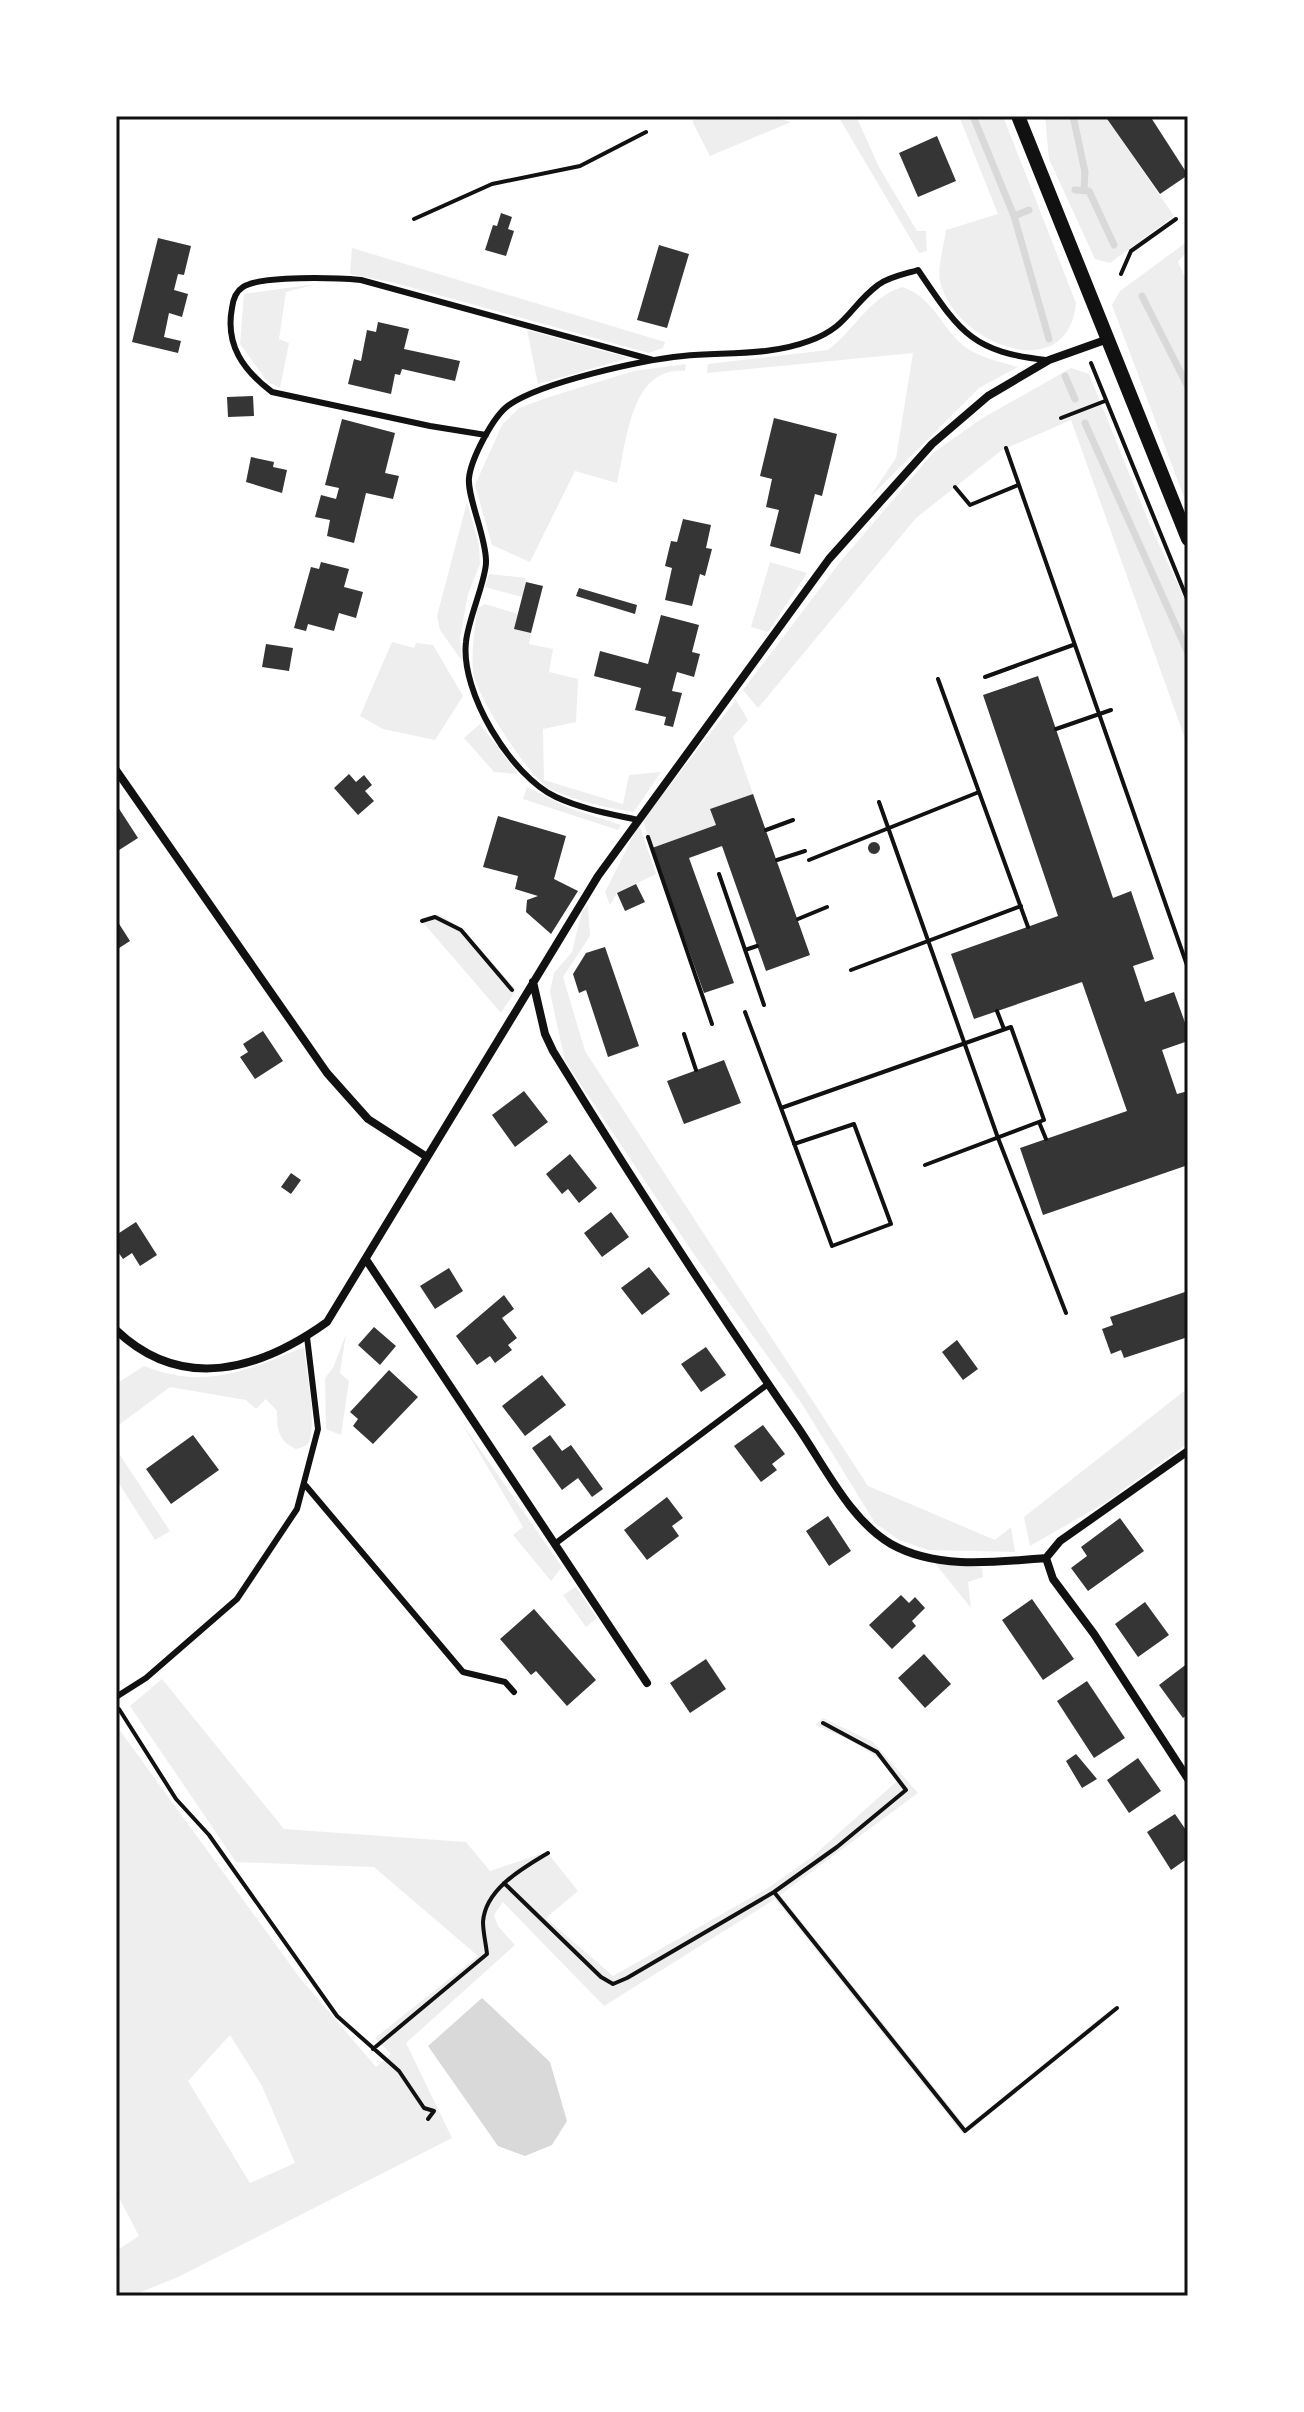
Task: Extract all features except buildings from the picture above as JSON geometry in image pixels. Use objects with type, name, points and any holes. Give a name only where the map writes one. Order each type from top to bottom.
[{"type":"street","points":[[1018,116],[1188,539]]},
{"type":"street","points":[[116,1330],[145,1354],[191,1369],[243,1366],[307,1337],[327,1322],[367,1261],[598,876],[829,559],[932,444],[988,396],[1049,360],[1108,339]]},
{"type":"street","points":[[116,770],[327,1073],[368,1119],[427,1157]]},
{"type":"street","points":[[533,982],[545,1034],[553,1051],[768,1384],[857,1513],[894,1545],[965,1562],[1046,1558],[1060,1541],[1188,1451]]},
{"type":"street","points":[[367,1261],[647,1683]]},
{"type":"street","points":[[1046,1558],[1053,1579],[1094,1634],[1188,1779]]},
{"type":"lane","points":[[639,818],[556,797],[530,781],[480,708],[467,679],[465,644],[475,598],[487,564],[484,536],[468,479],[486,435],[510,404],[598,372],[657,361],[741,354],[807,342],[838,328],[880,283],[918,270],[954,322],[975,343],[1012,357],[1049,360]]},
{"type":"lane","points":[[486,435],[272,392],[258,381],[231,345],[229,322],[234,297],[242,287],[254,283],[311,278],[361,280],[657,361]]},
{"type":"lane","points":[[116,1697],[146,1678],[237,1599],[280,1540],[306,1486],[318,1429],[307,1337]]},
{"type":"lane","points":[[556,1543],[768,1384]]},
{"type":"lane","points":[[306,1486],[463,1672],[505,1682],[514,1692]]},
{"type":"path","points":[[414,219],[492,184],[580,166],[646,132]]},
{"type":"path","points":[[1121,274],[1131,251],[1176,219]]},
{"type":"path","points":[[1085,347],[1188,601]]},
{"type":"path","points":[[1061,418],[1105,401]]},
{"type":"path","points":[[1006,448],[1188,968]]},
{"type":"path","points":[[955,487],[970,505],[1018,485]]},
{"type":"path","points":[[985,677],[1073,645]]},
{"type":"path","points":[[938,679],[1028,927]]},
{"type":"path","points":[[1056,729],[1111,710]]},
{"type":"path","points":[[809,860],[979,792]]},
{"type":"path","points":[[879,802],[998,1138],[1066,1313]]},
{"type":"path","points":[[639,818],[712,1024]]},
{"type":"path","points":[[766,830],[793,820]]},
{"type":"path","points":[[777,860],[805,851]]},
{"type":"path","points":[[719,874],[764,1005]]},
{"type":"path","points":[[851,970],[1021,906]]},
{"type":"path","points":[[798,919],[827,907]]},
{"type":"path","points":[[422,921],[435,917],[461,930],[522,1001]]},
{"type":"path","points":[[745,950],[757,946]]},
{"type":"path","points":[[997,1011],[1004,1029]]},
{"type":"path","points":[[745,1012],[781,1108],[794,1144],[832,1246],[891,1224],[854,1124],[794,1144]]},
{"type":"path","points":[[781,1108],[1011,1027],[1044,1120],[925,1165]]},
{"type":"path","points":[[684,1034],[696,1070]]},
{"type":"path","points":[[1039,1122],[1046,1139]]},
{"type":"path","points":[[116,1704],[176,1799],[209,1835],[313,1985],[337,2016],[399,2071],[424,2108],[434,2111],[428,2119]]},
{"type":"path","points":[[504,1883],[570,1949],[613,1984],[774,1892],[837,1847],[906,1790],[877,1752],[823,1723]]},
{"type":"path","points":[[373,2049],[487,1954],[483,1921],[493,1895],[504,1883],[548,1853]]},
{"type":"path","points":[[774,1892],[965,2131],[1117,2008]]},
{"type":"shaded area","points":[[703,116],[768,116],[791,122],[710,156],[692,121]]},
{"type":"shaded area","points":[[838,116],[856,116],[879,167],[917,231],[926,231],[927,251],[919,253]]},
{"type":"shaded area","points":[[959,116],[1003,116],[1076,303],[1069,329],[1054,344],[1034,350],[1012,348],[989,339],[968,325],[951,306],[941,285],[940,265],[946,230],[998,214]]},
{"type":"shaded area","points":[[1045,116],[1105,116],[1174,216],[1110,263],[1095,259],[1049,159]]},
{"type":"shaded area","points":[[1188,241],[1188,250],[1178,262],[1188,284],[1188,508],[1112,305],[1120,291]]},
{"type":"shaded area","points":[[352,248],[665,342],[663,348],[649,353],[395,283],[350,274]]},
{"type":"shaded area","points":[[316,284],[286,292],[279,339],[289,343],[280,388],[267,381],[240,344],[244,294]]},
{"type":"shaded area","points":[[902,287],[922,298],[965,347],[984,357],[1018,367],[979,388],[870,497],[896,458],[913,353],[707,373],[708,364],[828,350],[880,299]]},
{"type":"shaded area","points":[[527,330],[629,358],[538,384]]},
{"type":"shaded area","points":[[686,364],[685,371],[667,373],[653,381],[642,393],[628,428],[617,483],[575,471],[530,562],[492,545],[475,485],[502,425],[519,408],[634,371]]},
{"type":"shaded area","points":[[1071,368],[1089,374],[1150,525],[1188,606],[1188,747],[1071,420],[1002,450],[916,518],[758,708],[743,690],[840,562],[933,453],[981,419]]},
{"type":"shaded area","points":[[467,502],[479,545],[480,564],[468,594],[460,638],[462,661],[440,630],[437,616]]},
{"type":"shaded area","points":[[770,562],[807,573],[768,632],[751,627]]},
{"type":"shaded area","points":[[489,574],[526,578],[522,597],[485,587]]},
{"type":"shaded area","points":[[485,604],[518,614],[515,629],[531,633],[529,644],[553,649],[549,672],[578,679],[576,722],[543,729],[544,780],[623,804],[629,775],[661,772],[634,812],[592,804],[550,789],[517,753],[483,698],[473,671],[477,609]]},
{"type":"shaded area","points":[[392,642],[414,648],[416,643],[433,645],[463,696],[435,740],[383,729],[360,716]]},
{"type":"shaded area","points":[[736,700],[748,720],[733,737],[753,794],[710,809],[716,825],[652,848],[643,820]]},
{"type":"shaded area","points":[[480,724],[518,774],[494,772],[464,738]]},
{"type":"shaded area","points":[[527,787],[569,808],[621,825],[618,830],[523,799]]},
{"type":"shaded area","points":[[639,824],[656,874],[617,893],[610,905],[605,892]]},
{"type":"shaded area","points":[[588,905],[590,936],[563,977],[585,1051],[868,1486],[995,1540],[1011,1527],[1015,1552],[928,1550],[899,1540],[875,1523],[802,1404],[693,1253],[565,1061],[550,992],[554,973],[572,952],[582,911]]},
{"type":"shaded area","points":[[438,914],[463,929],[516,990],[501,1013],[420,919]]},
{"type":"shaded area","points":[[346,1334],[340,1373],[349,1381],[341,1435],[326,1429],[325,1378],[333,1368]]},
{"type":"shaded area","points":[[304,1347],[312,1427],[309,1441],[303,1447],[296,1449],[282,1438],[277,1411],[266,1399],[256,1409],[246,1400],[170,1387],[116,1427],[116,1384],[144,1366],[187,1377],[206,1377],[244,1370]]},
{"type":"shaded area","points":[[1188,1388],[1188,1443],[1103,1504],[1030,1546],[1024,1517]]},
{"type":"shaded area","points":[[461,1422],[562,1567],[551,1581],[513,1535],[523,1527]]},
{"type":"shaded area","points":[[116,1449],[170,1531],[155,1540],[116,1479]]},
{"type":"shaded area","points":[[934,1562],[982,1568],[983,1577],[968,1582],[971,1608]]},
{"type":"shaded area","points":[[576,1587],[597,1618],[586,1627],[563,1595]]},
{"type":"shaded area","points":[[162,1679],[284,1829],[466,1842],[490,1871],[547,1852],[578,1891],[546,1918],[613,1976],[768,1888],[812,1857],[896,1782],[884,1763],[874,1755],[815,1725],[823,1718],[873,1742],[918,1793],[780,1895],[966,2127],[1115,2006],[1118,2010],[964,2135],[775,1899],[604,2006],[503,1902],[494,1915],[498,1926],[515,1945],[406,2043],[452,2138],[178,2277],[131,2296],[116,2296],[116,2251],[139,2236],[116,2192],[116,1725],[300,1978],[376,2067],[391,2054],[375,2038],[478,1956],[374,1867],[236,1862],[130,1706]],"holes":[[[230,2035],[262,2086],[295,2163],[250,2183],[188,2081]]]},
{"type":"shaded area","points":[[482,1998],[550,2062],[567,2121],[552,2145],[525,2156],[498,2146],[428,2046]]},
{"type":"waterway","points":[[973,116],[1014,216],[1029,210]]},
{"type":"waterway","points":[[1073,116],[1085,172],[1084,189]]},
{"type":"waterway","points":[[1075,190],[1089,191],[1114,245]]},
{"type":"waterway","points":[[1014,216],[1049,339]]},
{"type":"waterway","points":[[1142,296],[1188,387]]},
{"type":"waterway","points":[[1065,376],[1075,399]]},
{"type":"waterway","points":[[1085,423],[1188,653]]}]
